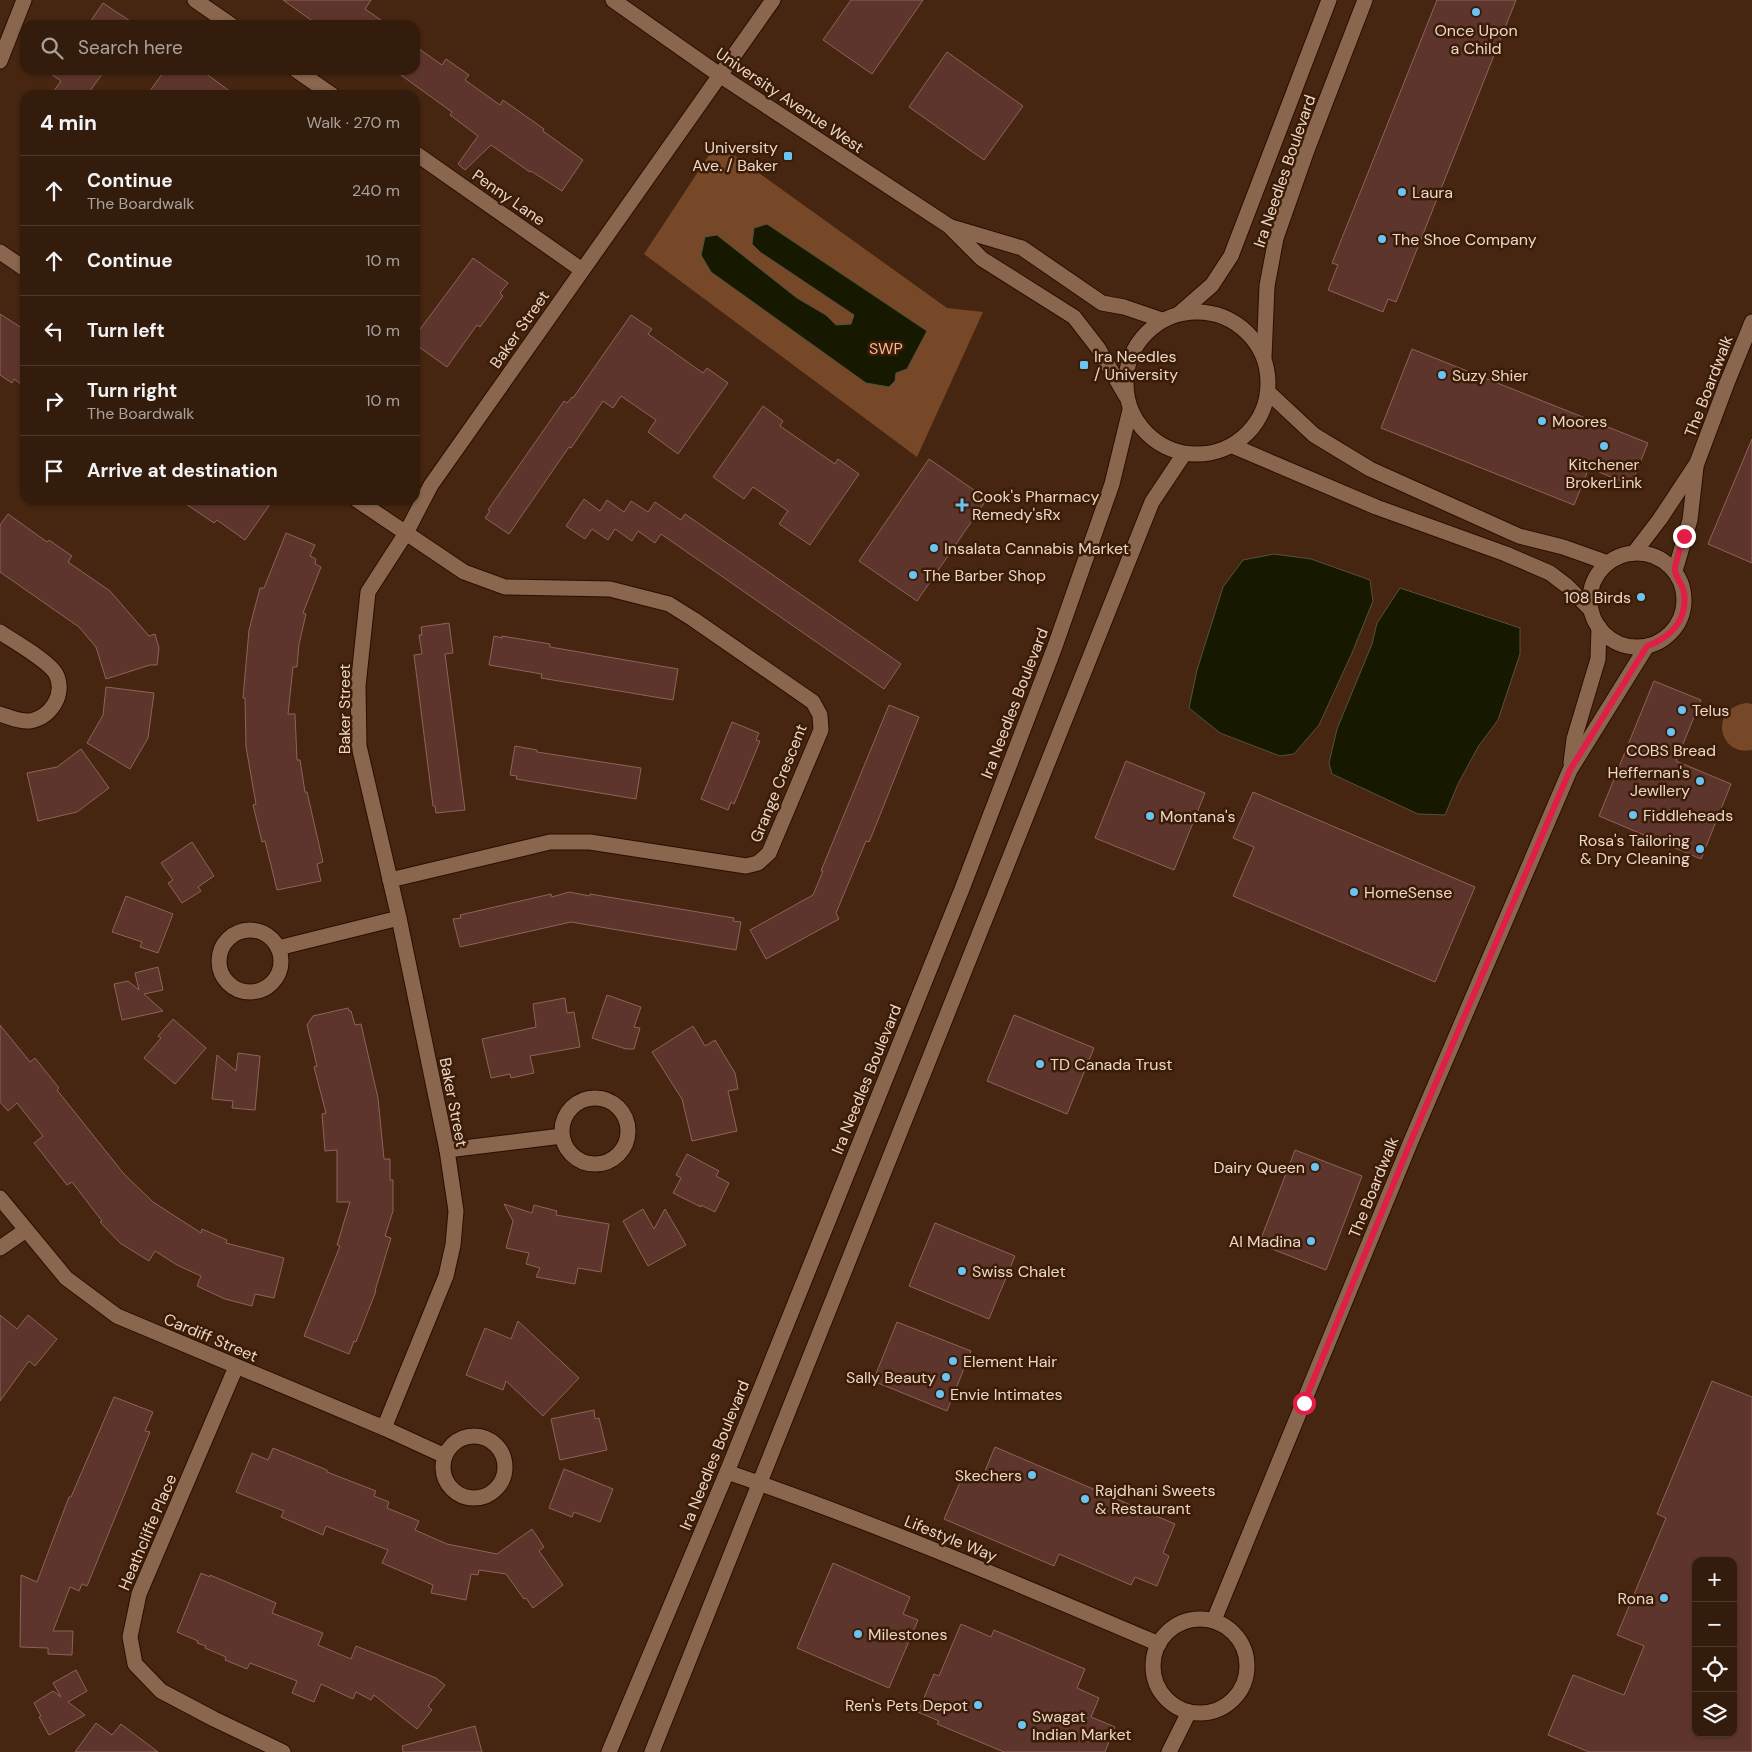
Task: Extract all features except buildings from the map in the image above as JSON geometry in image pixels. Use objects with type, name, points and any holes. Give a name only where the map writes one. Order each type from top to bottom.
[{"type":"street","points":[[0,61],[24,0]]},
{"type":"street","points":[[195,0],[224,20]]},
{"type":"street","name":"University Avenue West","points":[[613,0],[721,76],[949,226],[982,260],[1074,317],[1098,348],[1128,403]]},
{"type":"street","name":"Baker Street","points":[[384,1428],[446,1276],[453,1245],[456,1210],[447,1150],[399,918],[359,746],[358,686],[368,592],[406,533],[431,485],[773,0]]},
{"type":"street","name":"Ira Needles Boulevard","points":[[1180,313],[1212,285],[1231,256],[1329,0]]},
{"type":"street","name":"Ira Needles Boulevard","points":[[1264,359],[1266,286],[1276,238],[1307,150],[1365,0]]},
{"type":"street","points":[[303,75],[325,90]]},
{"type":"street","name":"Penny Lane","points":[[420,157],[582,270]]},
{"type":"street","name":"University Avenue West","points":[[949,226],[1022,248],[1102,302],[1124,307],[1162,320]]},
{"type":"street","points":[[0,252],[20,266]]},
{"type":"street","points":[[1200,311],[1221,316],[1239,326],[1254,340],[1264,359],[1268,375],[1268,392],[1262,414],[1250,432],[1233,446],[1217,452],[1200,455],[1184,454],[1161,446],[1143,431],[1128,403],[1125,374],[1132,352],[1144,334],[1162,320],[1180,313],[1200,311]]},
{"type":"street","name":"The Boardwalk","points":[[1675,571],[1690,520],[1697,464],[1726,384],[1752,322]]},
{"type":"street","points":[[1268,392],[1314,435],[1370,469],[1519,536],[1563,547],[1608,563]]},
{"type":"street","name":"Ira Needles Boulevard","points":[[609,1752],[726,1472],[962,888],[1050,659],[1112,484],[1128,403]]},
{"type":"street","points":[[1233,446],[1376,507],[1506,554],[1550,573],[1567,586],[1591,610],[1599,627],[1605,634],[1620,644],[1638,647],[1661,641],[1672,632],[1680,620],[1683,611],[1684,593],[1675,571],[1662,560],[1650,554],[1624,554],[1608,563],[1597,574],[1591,591],[1591,610]]},
{"type":"street","points":[[652,1752],[761,1484],[1152,502],[1184,454]]},
{"type":"street","name":"The Boardwalk","points":[[1634,553],[1660,519],[1697,464]]},
{"type":"street","points":[[365,505],[406,533]]},
{"type":"street","name":"Grange Crescent","points":[[390,880],[550,842],[590,842],[746,866],[758,863],[769,852],[821,730],[820,715],[812,702],[669,604],[610,589],[505,587],[464,572],[406,533]]},
{"type":"street","name":"The Boardwalk","points":[[1570,770],[1574,739],[1598,659],[1599,627]]},
{"type":"street","points":[[0,632],[43,661],[56,674],[59,689],[56,704],[46,714],[29,721],[14,719],[0,714]]},
{"type":"street","name":"The Boardwalk","points":[[1214,1620],[1411,1141],[1570,770],[1647,646]]},
{"type":"street","points":[[278,948],[399,918]]},
{"type":"street","points":[[247,930],[263,933],[272,939],[278,948],[281,963],[277,976],[269,985],[260,990],[243,991],[234,987],[222,973],[219,956],[229,938],[238,932],[247,930]]},
{"type":"street","points":[[590,1098],[610,1101],[619,1108],[627,1123],[628,1137],[626,1144],[619,1154],[609,1161],[598,1164],[583,1162],[573,1156],[566,1147],[562,1136],[563,1122],[569,1111],[577,1103],[590,1098]]},
{"type":"street","points":[[447,1150],[562,1136]]},
{"type":"street","name":"Cardiff Street","points":[[0,1198],[66,1278],[117,1316],[384,1428],[445,1456]]},
{"type":"street","points":[[0,1248],[26,1230]]},
{"type":"street","name":"Heathcliffe Place","points":[[236,1367],[139,1594],[130,1637],[135,1664],[162,1691],[214,1719],[283,1752]]},
{"type":"street","points":[[468,1436],[488,1438],[497,1445],[503,1454],[506,1471],[501,1484],[490,1494],[481,1498],[470,1498],[456,1492],[448,1484],[443,1471],[445,1456],[447,1451],[458,1440],[468,1436]]},
{"type":"street","name":"Lifestyle Way","points":[[726,1472],[933,1550],[1159,1644]]},
{"type":"street","points":[[1194,1620],[1214,1620],[1232,1631],[1243,1647],[1247,1664],[1245,1682],[1234,1699],[1223,1708],[1204,1713],[1188,1712],[1168,1700],[1158,1686],[1154,1667],[1155,1654],[1159,1644],[1170,1630],[1178,1625],[1194,1620]]},
{"type":"street","points":[[1169,1752],[1188,1712]]},
{"type":"green space","name":"SWP","points":[[717,143],[947,308],[983,312],[917,457],[644,254]]},
{"type":"green space","points":[[1746,703],[1752,704],[1752,750],[1741,750],[1732,746],[1726,740],[1722,731],[1722,722],[1726,714],[1734,707]]},
{"type":"shaded area","points":[[767,224],[927,331],[907,369],[896,373],[895,381],[889,387],[866,383],[711,272],[701,255],[705,237],[717,235],[797,298],[826,315],[836,325],[851,324],[854,315],[760,252],[752,244],[754,228]]},
{"type":"shaded area","points":[[1274,554],[1311,559],[1370,580],[1373,601],[1352,653],[1319,725],[1294,754],[1280,756],[1220,733],[1189,708],[1197,670],[1223,587],[1243,560]]},
{"type":"shaded area","points":[[1400,588],[1520,628],[1520,654],[1498,720],[1478,747],[1458,784],[1445,815],[1418,814],[1332,774],[1329,763],[1337,729],[1372,644],[1377,623]]},
{"type":"place","name":"Once Upon a Child","points":[[1476,12]]},
{"type":"place","name":"University Ave. / Baker","points":[[788,156]]},
{"type":"place","name":"Laura","points":[[1402,192]]},
{"type":"place","name":"The Shoe Company","points":[[1382,239]]},
{"type":"place","name":"Ira Needles / University","points":[[1084,365]]},
{"type":"place","name":"Suzy Shier","points":[[1442,375]]},
{"type":"place","name":"Moores","points":[[1542,421]]},
{"type":"place","name":"Kitchener BrokerLink","points":[[1604,446]]},
{"type":"place","name":"Cook's Pharmacy Remedy'sRx","points":[[962,505]]},
{"type":"place","name":"Insalata Cannabis Market","points":[[934,548]]},
{"type":"place","name":"The Barber Shop","points":[[913,575]]},
{"type":"place","name":"108 Birds","points":[[1641,597]]},
{"type":"place","name":"Telus","points":[[1682,710]]},
{"type":"place","name":"COBS Bread","points":[[1671,732]]},
{"type":"place","name":"Heffernan's Jewllery","points":[[1700,781]]},
{"type":"place","name":"Fiddleheads","points":[[1633,815]]},
{"type":"place","name":"Montana's","points":[[1150,816]]},
{"type":"place","name":"Rosa's Tailoring & Dry Cleaning","points":[[1700,849]]},
{"type":"place","name":"HomeSense","points":[[1354,892]]},
{"type":"place","name":"TD Canada Trust","points":[[1040,1064]]},
{"type":"place","name":"Dairy Queen","points":[[1315,1167]]},
{"type":"place","name":"Al Madina","points":[[1311,1241]]},
{"type":"place","name":"Swiss Chalet","points":[[962,1271]]},
{"type":"place","name":"Element Hair","points":[[953,1361]]},
{"type":"place","name":"Sally Beauty","points":[[946,1377]]},
{"type":"place","name":"Envie Intimates","points":[[940,1394]]},
{"type":"place","name":"Skechers","points":[[1032,1475]]},
{"type":"place","name":"Rajdhani Sweets & Restaurant","points":[[1085,1499]]},
{"type":"place","name":"Rona","points":[[1664,1598]]},
{"type":"place","name":"Milestones","points":[[858,1634]]},
{"type":"place","name":"Ren's Pets Depot","points":[[978,1705]]},
{"type":"place","name":"Swagat Indian Market","points":[[1022,1725]]},
{"type":"route","points":[[1304,1403],[1411,1141],[1570,770],[1647,646],[1661,641],[1672,632],[1680,620],[1683,611],[1684,593],[1682,584],[1675,571],[1684,536]]}]
